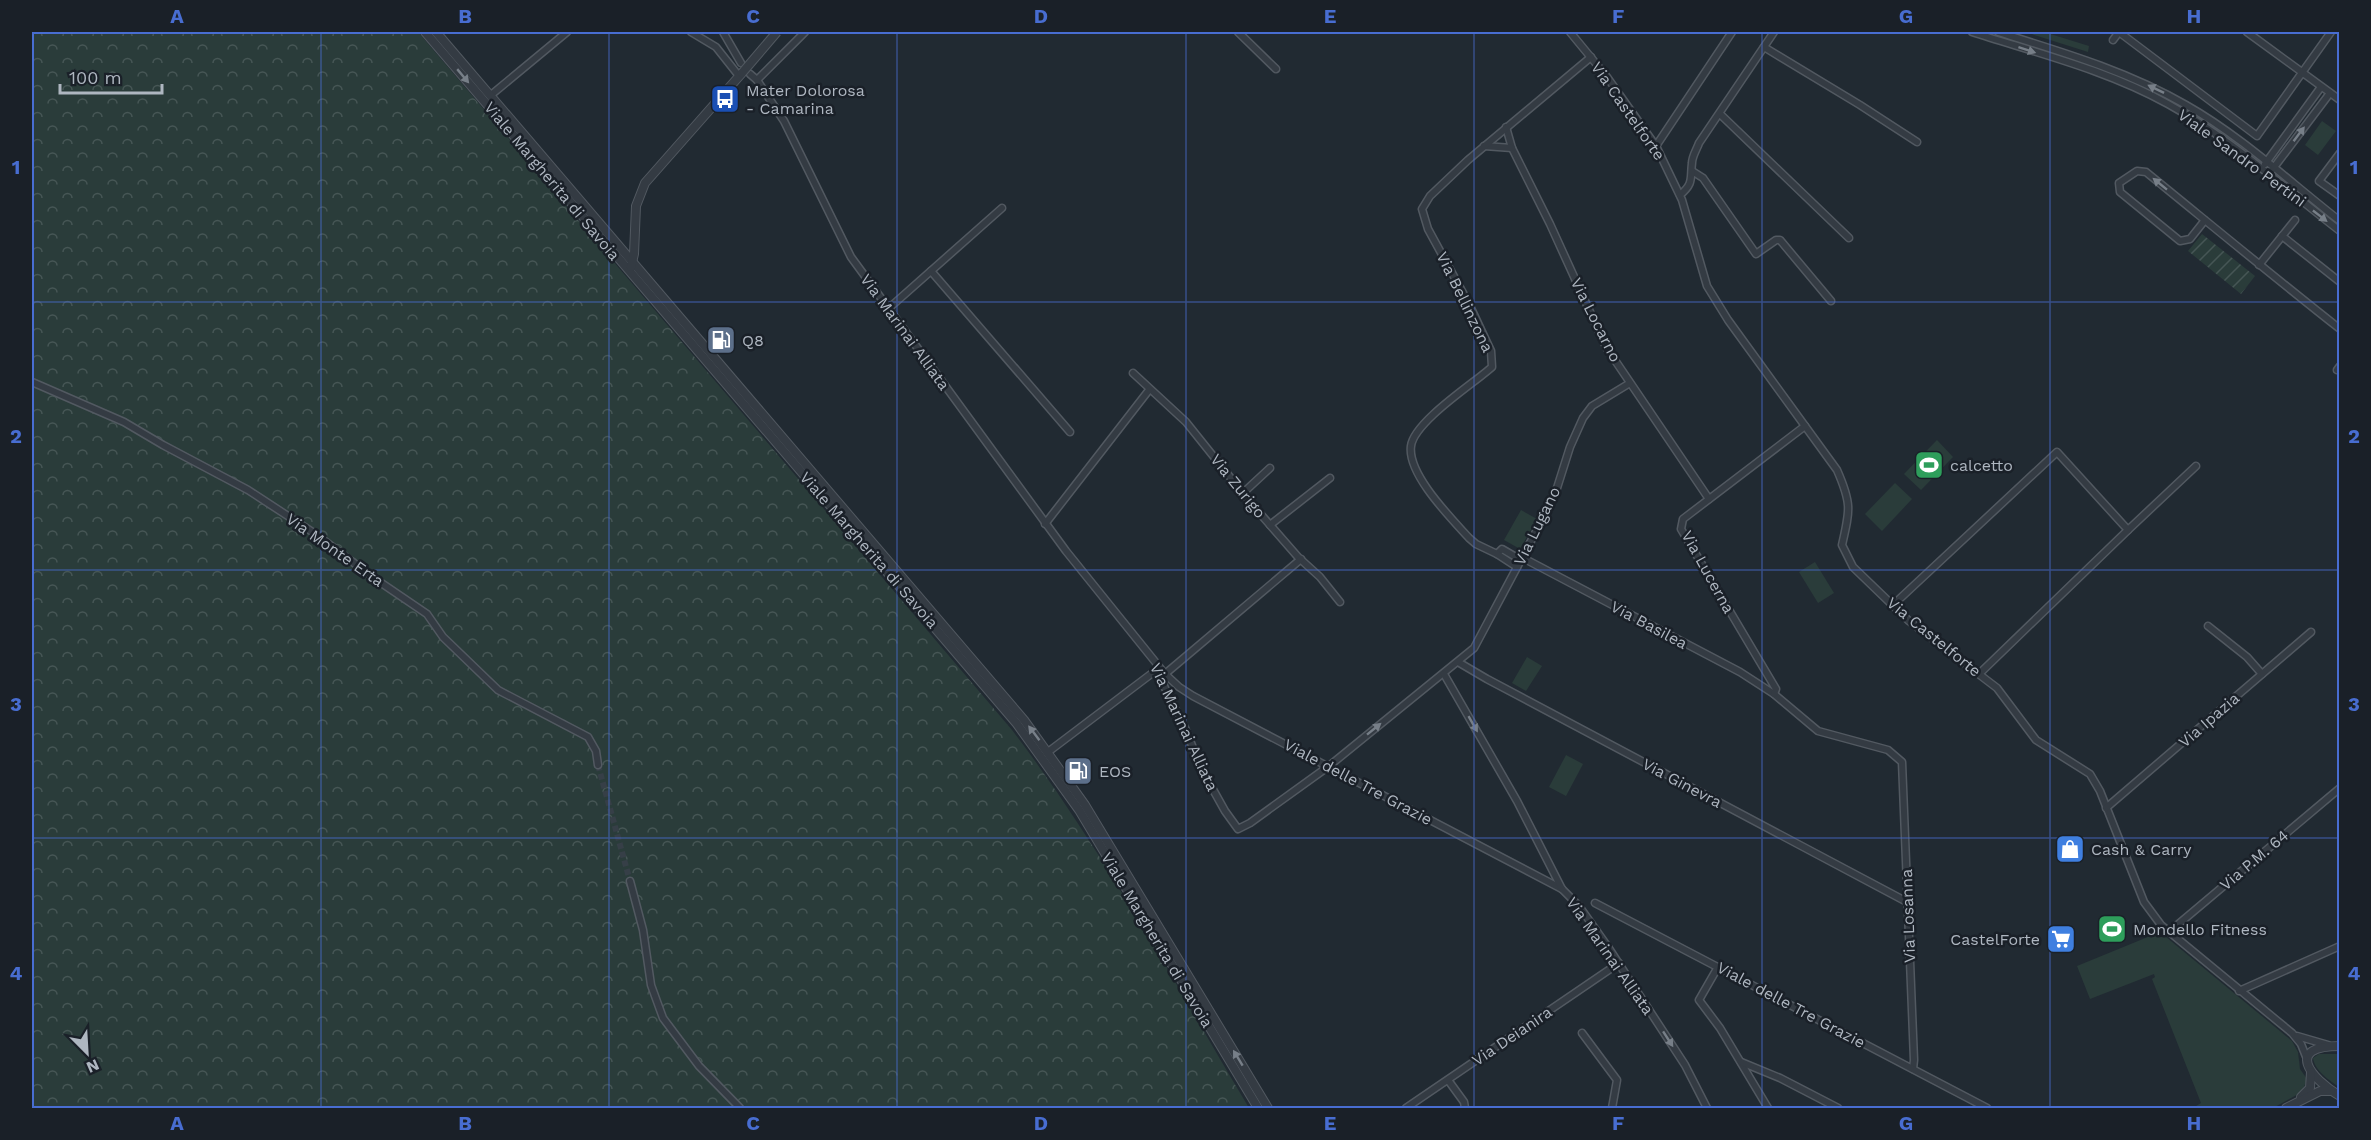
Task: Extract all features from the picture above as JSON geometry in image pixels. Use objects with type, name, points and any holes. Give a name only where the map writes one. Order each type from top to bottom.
[{"type":"street","name":"Viale Margherita di Savoia","points":[[425,32],[980,667],[1048,752],[1091,815],[1268,1108]]},
{"type":"street","name":"Viale Margherita di Savoia","points":[[436,32],[490,94],[628,264],[631,274],[974,672],[1029,740],[1078,810],[1258,1108]]},
{"type":"street","points":[[490,94],[567,32]]},
{"type":"street","name":"Via Marinai Alliata","points":[[692,32],[716,47],[744,74],[757,80],[784,121],[851,257],[1046,524],[1159,668],[1164,686],[1185,728],[1201,768],[1238,829],[1292,794],[1444,674],[1517,801],[1562,889],[1579,906],[1619,963],[1685,1065],[1707,1108]]},
{"type":"street","points":[[723,32],[741,63]]},
{"type":"street","points":[[628,264],[635,236],[636,206],[645,183],[744,74],[777,32]]},
{"type":"street","points":[[757,80],[805,32]]},
{"type":"street","points":[[1238,32],[1276,69]]},
{"type":"street","name":"Via Castelforte","points":[[1570,32],[1628,105],[1656,146],[1680,195],[1692,229],[1707,286],[1838,470],[1848,494],[1850,514],[1842,545],[1853,567],[1909,621],[1997,688],[2036,740],[2090,774],[2144,902],[2155,920],[2292,1033],[2310,1042],[2336,1046]]},
{"type":"street","points":[[1656,146],[1732,32]]},
{"type":"street","points":[[1680,195],[1688,188],[1692,161],[1699,143],[1774,32]]},
{"type":"street","name":"Viale Sandro Pertini","points":[[1972,32],[2101,74],[2146,92],[2206,127],[2340,231]]},
{"type":"street","name":"Viale Sandro Pertini","points":[[1998,32],[2109,69],[2162,92],[2205,116],[2340,221]]},
{"type":"street","points":[[2113,40],[2119,32],[2256,136],[2331,32]]},
{"type":"street","points":[[2247,32],[2340,100]]},
{"type":"street","points":[[1764,47],[1917,142]]},
{"type":"street","name":"Via Bellinzona","points":[[1517,567],[1476,544],[1423,482],[1412,460],[1410,446],[1423,424],[1492,367],[1491,351],[1428,229],[1422,209],[1430,196],[1484,146],[1591,57]]},
{"type":"street","points":[[2261,170],[2321,87]]},
{"type":"street","points":[[2268,175],[2330,93]]},
{"type":"street","points":[[1720,114],[1849,238]]},
{"type":"street","name":"Via Locarno","points":[[1506,127],[1512,148],[1551,224],[1606,347],[1709,499]]},
{"type":"street","points":[[1484,146],[1512,148]]},
{"type":"street","points":[[2340,153],[2319,181],[2340,196]]},
{"type":"street","points":[[1692,171],[1703,177],[1756,254],[1776,240],[1780,240],[1831,301]]},
{"type":"street","points":[[2205,220],[2187,241],[2180,241],[2120,192],[2119,183],[2137,171],[2143,171],[2205,220],[2259,265],[2339,328]]},
{"type":"street","points":[[888,309],[1002,208]]},
{"type":"street","points":[[2259,265],[2295,219]]},
{"type":"street","points":[[2282,236],[2340,282]]},
{"type":"street","points":[[931,272],[1070,432]]},
{"type":"street","name":"Via Zurigo","points":[[1133,374],[1186,422],[1270,525],[1320,577],[1340,602]]},
{"type":"street","name":"Via Monte Erta","points":[[32,382],[124,422],[248,490],[317,535],[371,576],[427,614],[443,637],[498,690],[588,737],[596,751],[598,765]]},
{"type":"street","name":"Via Lugano","points":[[1444,674],[1474,648],[1557,488],[1570,447],[1583,418],[1592,406],[1629,383]]},
{"type":"street","points":[[1046,524],[1149,390]]},
{"type":"street","name":"Via Lucerna","points":[[1774,694],[1776,689],[1681,529],[1683,519],[1805,426]]},
{"type":"street","points":[[1893,605],[2057,452],[2128,530]]},
{"type":"street","points":[[1979,674],[2196,466]]},
{"type":"street","points":[[1243,493],[1270,468]]},
{"type":"street","points":[[1270,525],[1330,478]]},
{"type":"street","name":"Via Bellinzona","points":[[1497,554],[1502,549],[1522,559]]},
{"type":"street","points":[[1165,674],[1301,559]]},
{"type":"street","name":"Via Basilea","points":[[1522,559],[1740,672],[1774,694],[1818,731],[1888,750],[1902,762]]},
{"type":"street","points":[[2208,626],[2247,657],[2262,674]]},
{"type":"street","name":"Via Ipazia","points":[[2106,808],[2311,632]]},
{"type":"street","name":"Via Ginevra","points":[[1458,662],[1487,680],[1907,902]]},
{"type":"street","points":[[1048,752],[1159,668]]},
{"type":"street","name":"Viale delle Tre Grazie","points":[[1159,668],[1179,687],[1193,696],[1562,889]]},
{"type":"street","name":"Via Losanna","points":[[1902,762],[1913,1069]]},
{"type":"street","name":"Via P.M. 64","points":[[2169,932],[2340,788]]},
{"type":"street","points":[[630,881],[643,930],[651,985],[663,1018],[699,1066],[740,1108]]},
{"type":"street","name":"Viale delle Tre Grazie","points":[[1595,903],[1987,1108]]},
{"type":"street","points":[[2239,991],[2340,946]]},
{"type":"street","name":"Via Deianira","points":[[1406,1108],[1619,963]]},
{"type":"street","points":[[1718,967],[1700,1000],[1720,1028],[1768,1108]]},
{"type":"street","points":[[1582,1033],[1617,1080],[1612,1108]]},
{"type":"street","name":"Via Castelforte","points":[[2292,1033],[2301,1044],[2307,1059]]},
{"type":"street","points":[[2290,1106],[2310,1088],[2311,1072],[2307,1059],[2311,1052],[2316,1048],[2336,1046]]},
{"type":"street","points":[[1741,1062],[1780,1078],[1838,1108]]},
{"type":"street","points":[[2311,1072],[2336,1093]]},
{"type":"street","points":[[1448,1080],[1464,1102],[1465,1108]]},
{"type":"street","points":[[2290,1106],[2322,1090],[2336,1093]]},
{"type":"green space","points":[[32,32],[418,32],[1012,730],[1045,775],[1106,868],[1249,1108],[32,1108]]},
{"type":"green space","points":[[2025,32],[2044,32],[2089,46],[2088,52]]},
{"type":"green space","points":[[2322,121],[2336,131],[2318,155],[2305,145]]},
{"type":"green space","points":[[2202,234],[2255,276],[2241,294],[2188,251]]},
{"type":"green space","name":"calcetto","points":[[1937,440],[1953,457],[1921,490],[1904,474]]},
{"type":"green space","name":"calcetto","points":[[1895,483],[1912,499],[1882,531],[1865,514]]},
{"type":"green space","points":[[1521,510],[1537,519],[1520,549],[1504,540]]},
{"type":"green space","points":[[1815,562],[1834,593],[1818,603],[1799,572]]},
{"type":"green space","points":[[1527,657],[1542,666],[1526,691],[1512,683]]},
{"type":"green space","points":[[1566,755],[1583,764],[1566,796],[1549,787]]},
{"type":"green space","points":[[2160,932],[2292,1041],[2298,1052],[2300,1069],[2307,1079],[2302,1092],[2273,1108],[2193,1108],[2201,1103],[2152,979],[2155,977],[2154,974],[2090,999],[2077,966]]},
{"type":"green space","points":[[2319,1054],[2339,1054],[2339,1087],[2316,1067],[2313,1058]]},
{"type":"tunnel","points":[[598,765],[630,881]]},
{"type":"place","name":"Mater Dolorosa - Camarina","points":[[725,99]]},
{"type":"place","name":"Q8","points":[[721,340]]},
{"type":"place","name":"calcetto","points":[[1929,465]]},
{"type":"place","name":"EOS","points":[[1078,771]]},
{"type":"place","name":"Cash & Carry","points":[[2070,849]]},
{"type":"place","name":"Mondello Fitness","points":[[2112,929]]},
{"type":"place","name":"CastelForte","points":[[2061,939]]}]
